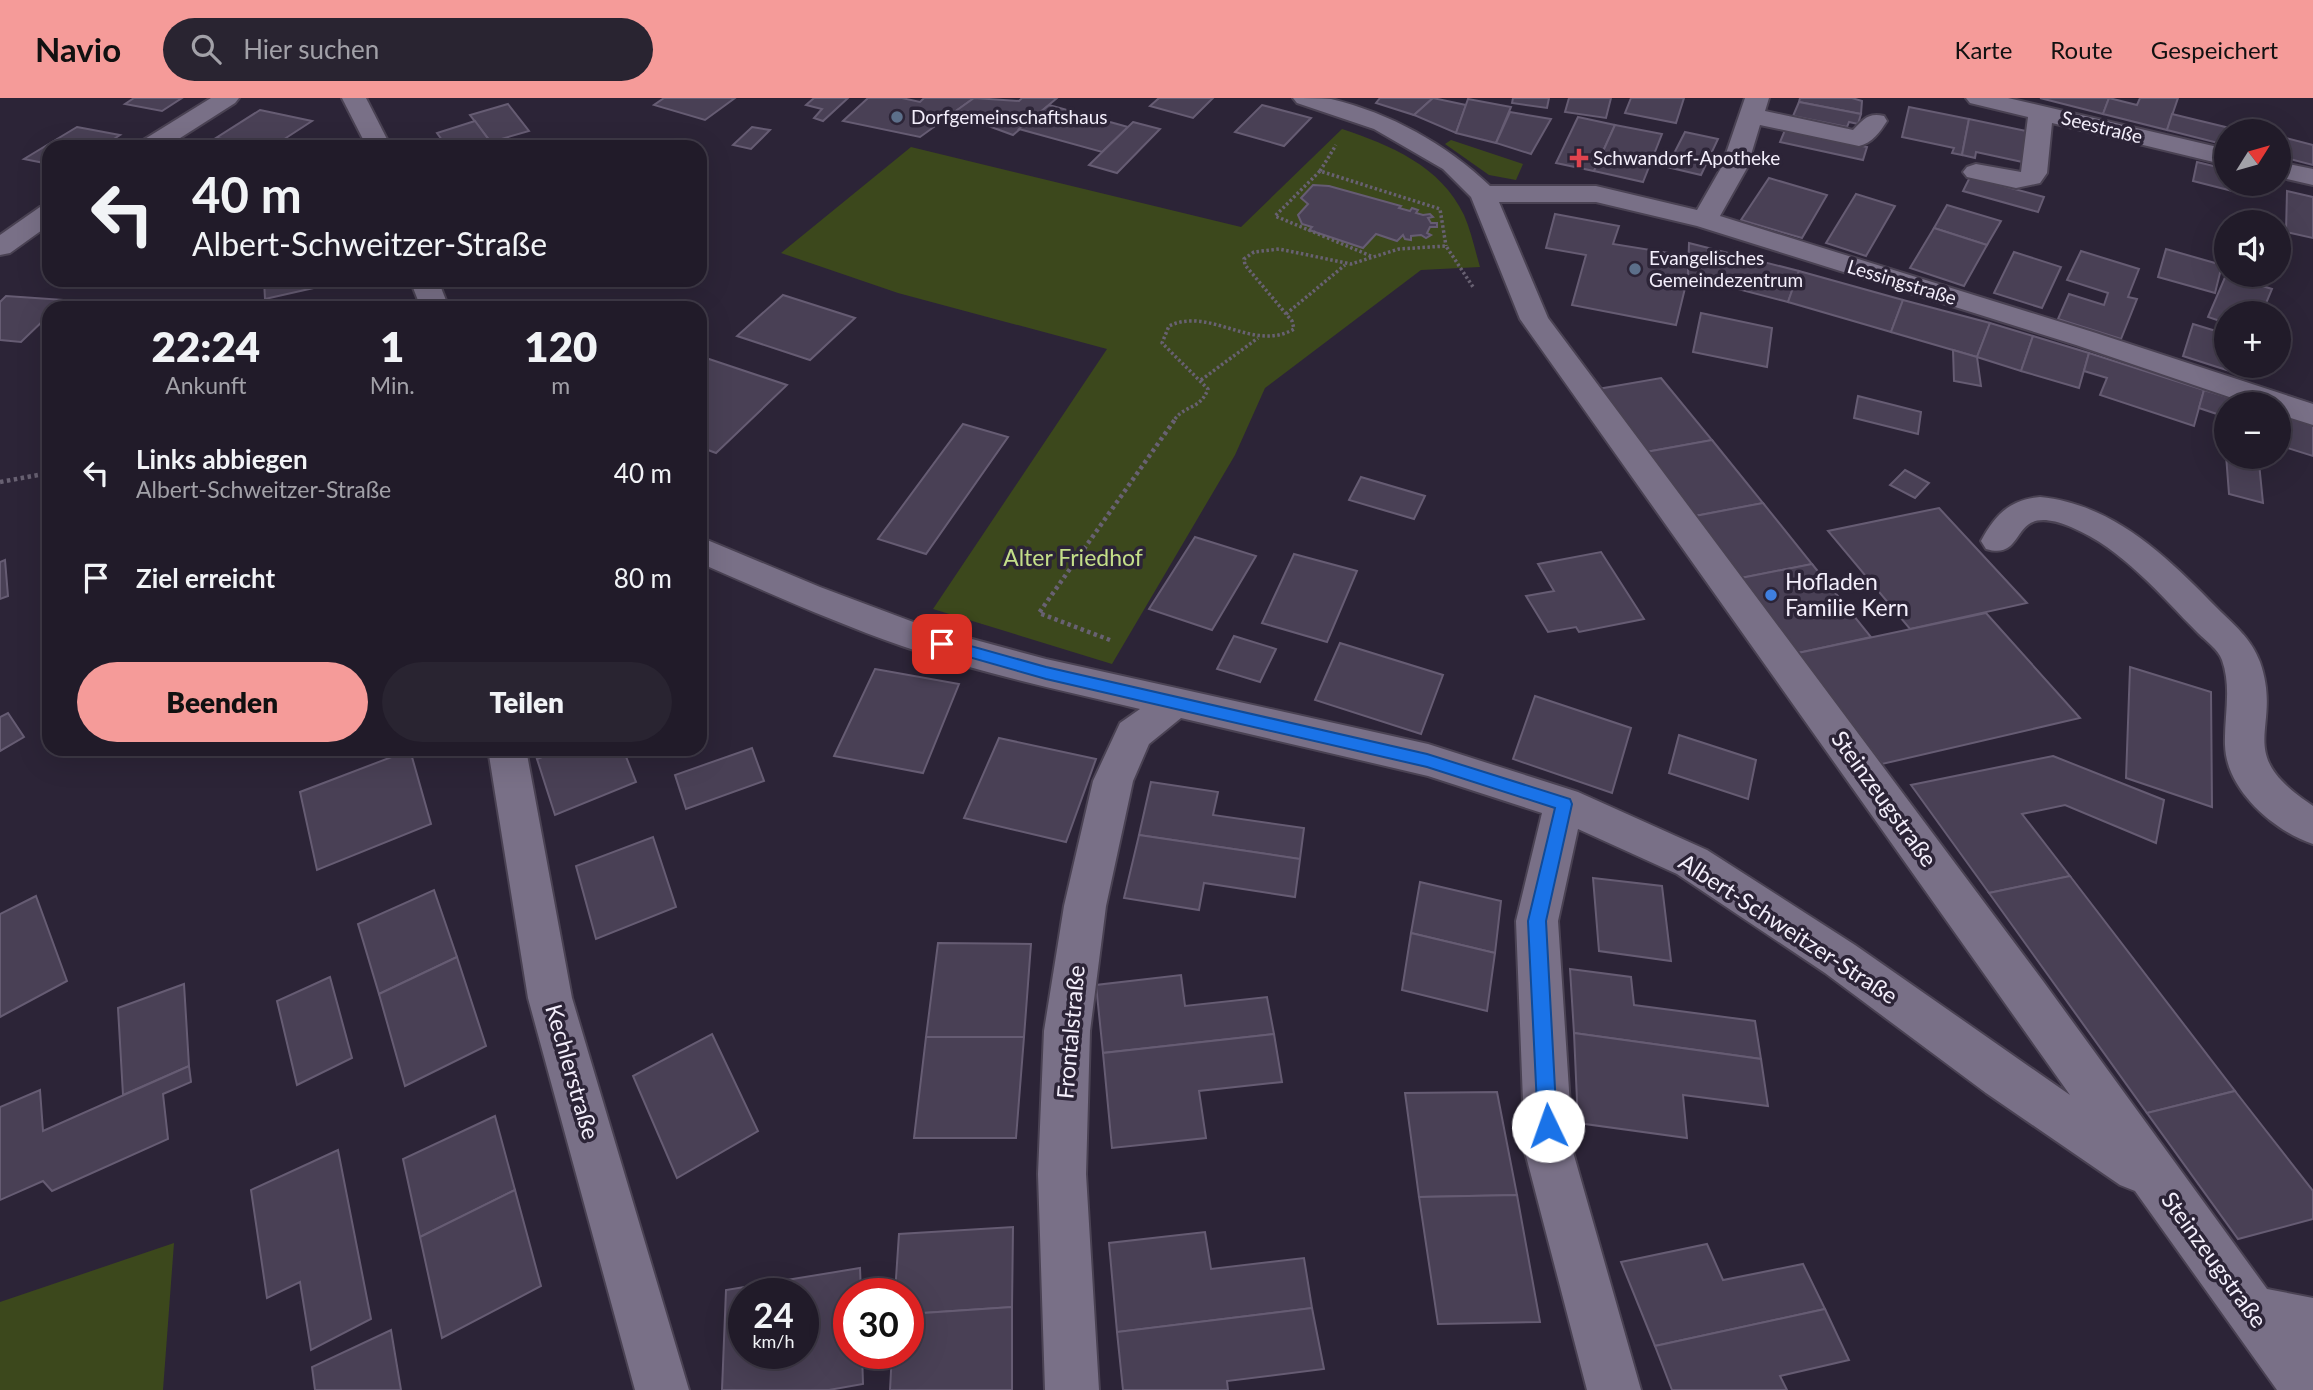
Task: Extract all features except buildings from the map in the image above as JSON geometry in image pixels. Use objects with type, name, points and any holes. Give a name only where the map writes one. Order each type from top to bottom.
[{"type":"street","points":[[160,140],[227,98]]},
{"type":"street","points":[[354,98],[375,140]]},
{"type":"street","points":[[1305,98],[1347,104],[1420,143],[1452,164],[1483,194]]},
{"type":"street","name":"Seestraße","points":[[1978,98],[2214,154]]},
{"type":"street","points":[[1705,220],[1734,168],[1754,107],[1859,139],[1875,121]]},
{"type":"street","points":[[1976,172],[2016,180],[2032,178],[2035,173],[2041,113]]},
{"type":"street","points":[[2291,172],[2313,177]]},
{"type":"street","name":"Lessingstraße","points":[[1483,194],[1596,194],[1705,220],[2085,339],[2313,415]]},
{"type":"street","name":"Steinzeugstraße","points":[[1483,194],[1506,256],[1534,319],[2027,995],[2156,1181],[2309,1390]]},
{"type":"street","points":[[0,247],[42,218]]},
{"type":"street","points":[[1998,541],[2005,526],[2016,514],[2035,509],[2063,513],[2099,528],[2163,575],[2236,650],[2247,684],[2245,755],[2261,787],[2292,814],[2313,827]]},
{"type":"street","name":"Albert-Schweitzer-Straße","points":[[707,552],[808,596],[916,637],[1046,673],[1095,682],[1427,760],[1564,804],[1692,862],[1840,959],[2002,1077],[2156,1181]]},
{"type":"street","name":"Frontalstraße","points":[[1072,1390],[1062,1174],[1067,1031],[1083,919],[1113,781],[1134,734],[1176,702]]},
{"type":"street","name":"Kechlerstraße","points":[[508,756],[550,998],[662,1390]]},
{"type":"street","points":[[1564,804],[1537,921],[1549,1152],[1614,1390]]},
{"type":"street","points":[[2253,1312],[2313,1324]]},
{"type":"path","points":[[1340,137],[1320,171],[1275,216],[1372,256]]},
{"type":"path","points":[[1320,171],[1440,209],[1446,246],[1490,313],[1534,319]]},
{"type":"path","points":[[1095,682],[1117,643],[1039,614],[1179,414],[1196,408],[1205,400],[1208,389],[1162,343],[1169,327],[1178,322],[1209,321],[1258,338],[1270,339],[1289,334],[1294,329],[1292,321],[1245,265],[1244,259],[1260,249],[1275,248],[1346,264],[1419,245],[1446,246]]},
{"type":"path","points":[[1286,314],[1346,264]]},
{"type":"path","points":[[1201,380],[1258,338]]},
{"type":"path","points":[[0,482],[42,474]]},
{"type":"green space","name":"Alter Friedhof","points":[[1342,129],[1396,150],[1428,170],[1442,183],[1464,215],[1480,267],[1421,270],[1265,388],[1235,455],[1112,664],[933,609],[1107,349],[898,293],[781,253],[911,147],[1241,227]]},
{"type":"green space","points":[[1451,140],[1523,164],[1516,180],[1489,175],[1445,144]]},
{"type":"green space","points":[[174,1243],[163,1390],[0,1390],[0,1302]]},
{"type":"place","name":"Dorfgemeinschaftshaus","points":[[897,117]]},
{"type":"place","name":"Schwandorf-Apotheke","points":[[1579,158]]},
{"type":"place","name":"Evangelisches Gemeindezentrum","points":[[1635,269]]},
{"type":"place","name":"Hofladen Familie Kern","points":[[1771,595]]},
{"type":"route","points":[[942,644],[1046,673],[1095,682],[1427,760],[1564,804],[1537,921],[1548,1126]]}]
